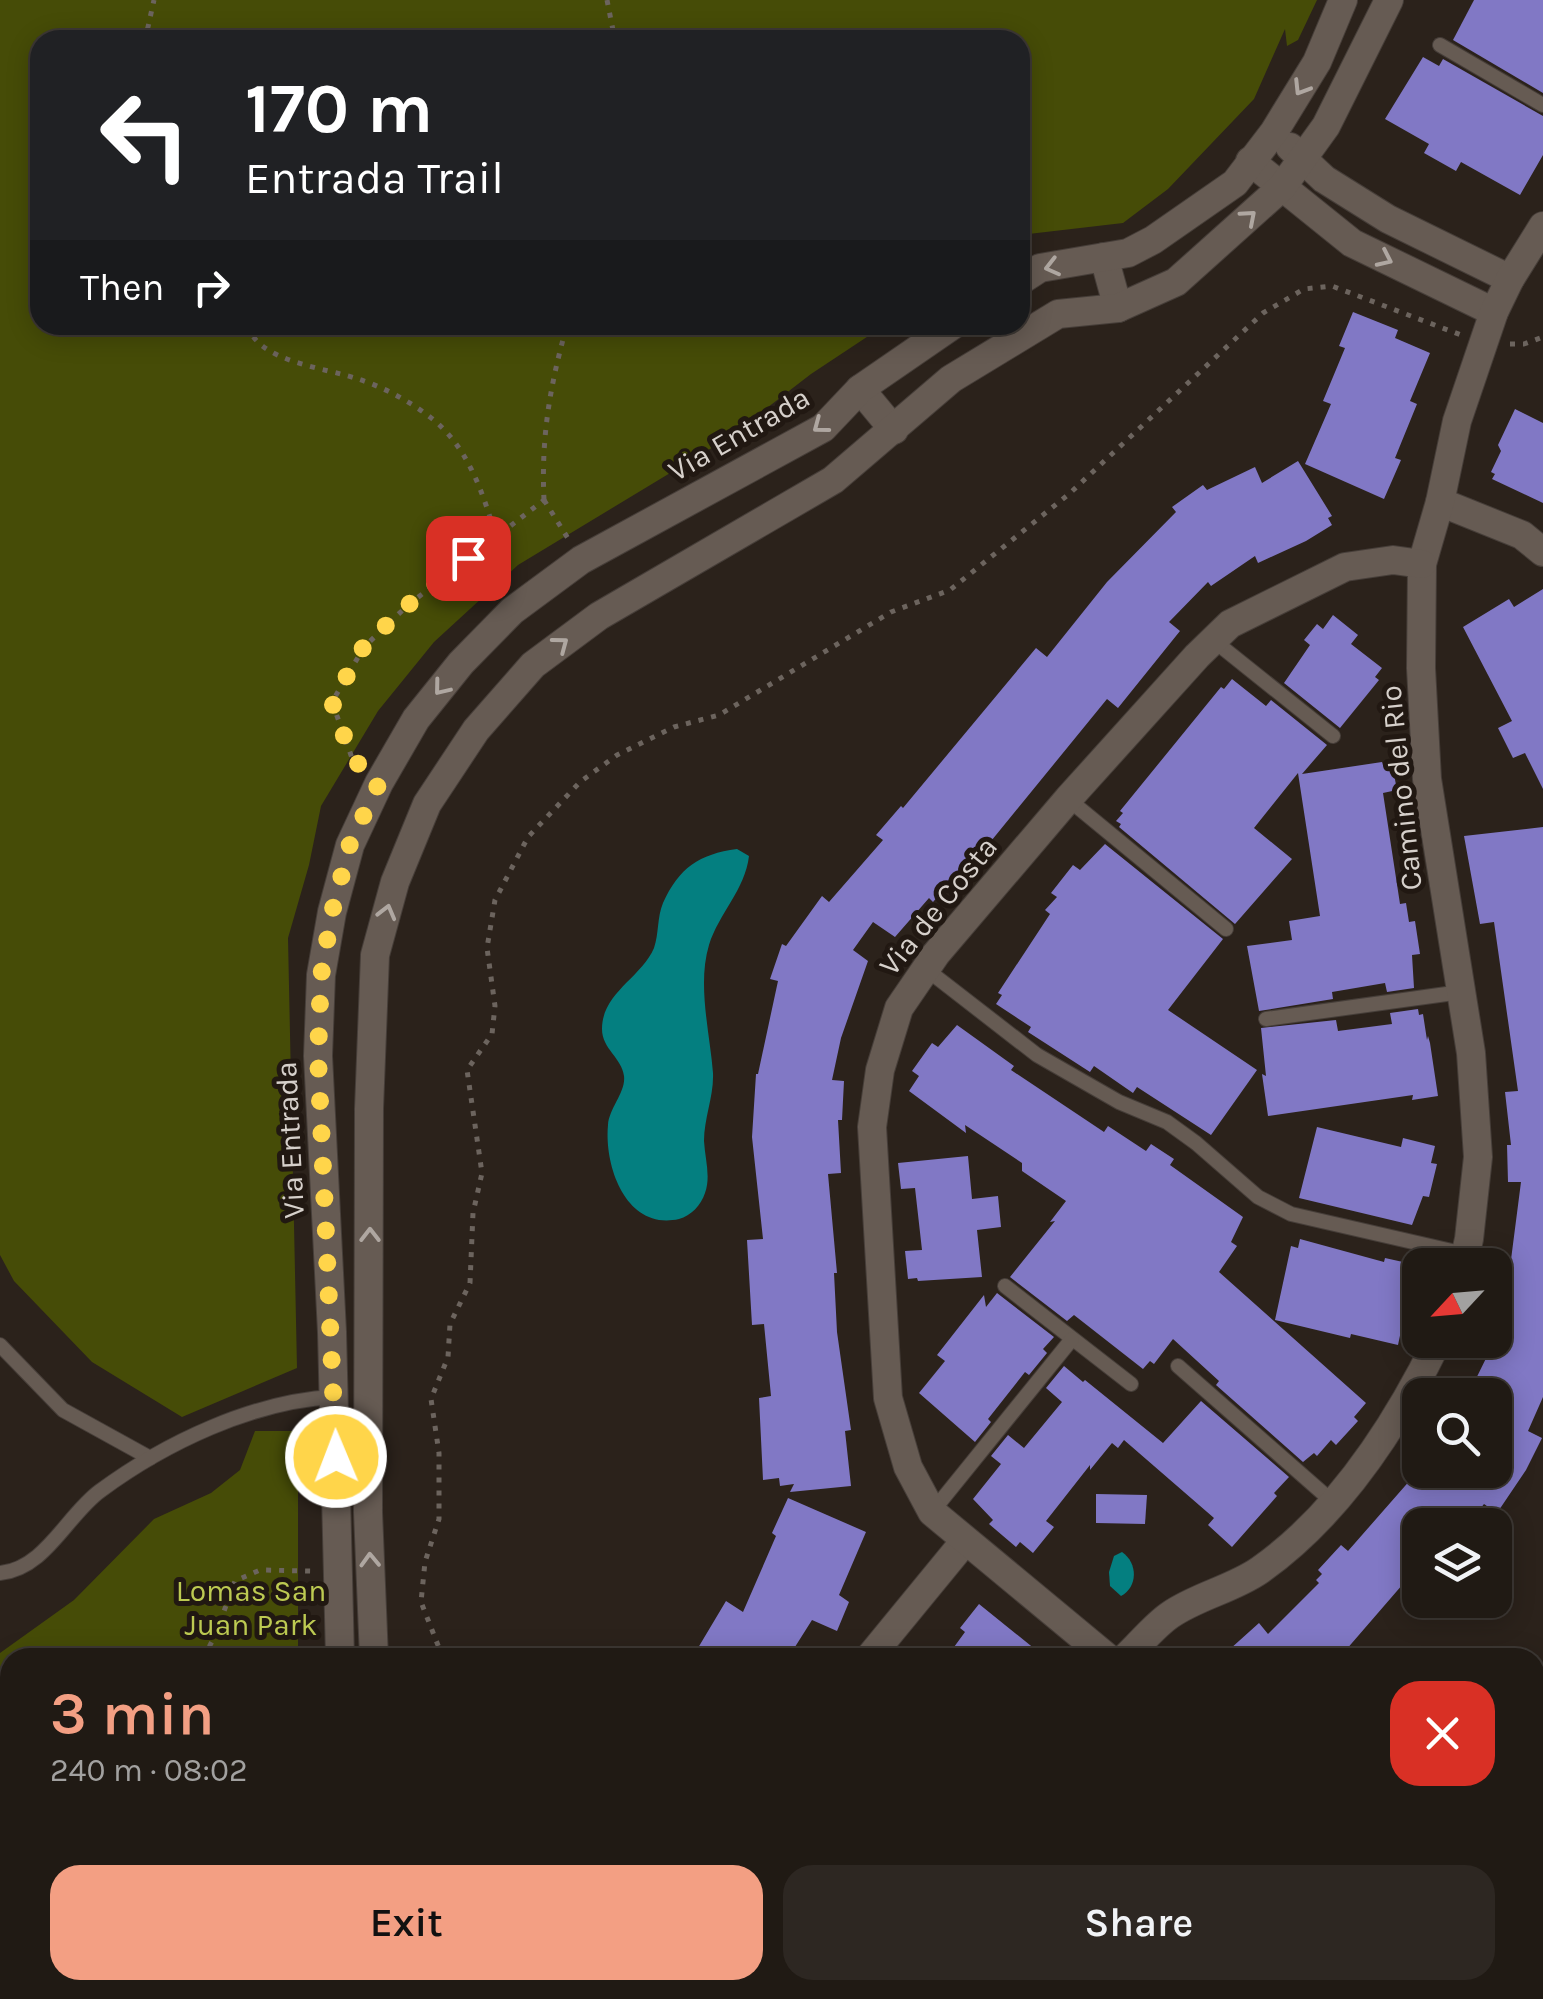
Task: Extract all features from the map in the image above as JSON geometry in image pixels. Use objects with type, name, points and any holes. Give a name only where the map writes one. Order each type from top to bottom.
[{"type":"street","points":[[1030,274],[1040,268],[1128,252],[1152,240],[1234,183],[1274,132],[1317,62],[1343,0]]},
{"type":"street","points":[[1030,331],[1058,314],[1118,308],[1176,282],[1282,188],[1326,126],[1389,0]]},
{"type":"street","points":[[1274,132],[1324,179],[1388,218],[1510,279]]},
{"type":"street","points":[[1250,161],[1352,243],[1494,312]]},
{"type":"street","name":"Camino del Rio","points":[[1466,1248],[1478,1157],[1470,1053],[1427,778],[1421,668],[1422,564],[1457,421],[1494,312],[1543,226]]},
{"type":"street","points":[[1104,257],[1118,308]]},
{"type":"street","name":"Via Entrada","points":[[340,1648],[334,1397],[318,1056],[321,976],[350,844],[416,719],[461,663],[512,611],[582,560],[823,428],[860,389],[938,335]]},
{"type":"street","points":[[374,1648],[368,1512],[369,1109],[375,955],[395,882],[427,804],[476,730],[533,666],[599,616],[833,480],[951,379],[1023,335]]},
{"type":"street","points":[[860,389],[894,430]]},
{"type":"street","points":[[1440,502],[1522,535],[1543,552]]},
{"type":"street","name":"Via de Costa","points":[[1096,1648],[932,1512],[908,1466],[888,1398],[872,1127],[880,1070],[899,1008],[926,969],[1068,799],[1230,624],[1344,567],[1392,560],[1422,564]]},
{"type":"street","points":[[1136,1648],[1170,1615],[1258,1572],[1334,1503],[1412,1394],[1429,1358]]},
{"type":"street","points":[[334,1397],[370,1398]]},
{"type":"street","points":[[877,1648],[965,1541]]},
{"type":"lane","points":[[1440,45],[1543,104]]},
{"type":"lane","points":[[1213,640],[1333,736]]},
{"type":"lane","points":[[1068,799],[1226,929]]},
{"type":"lane","points":[[926,969],[1037,1056],[1119,1102],[1167,1122],[1196,1142],[1258,1198],[1291,1214],[1419,1248]]},
{"type":"lane","points":[[1266,1019],[1461,992]]},
{"type":"lane","points":[[1005,1286],[1131,1384]]},
{"type":"lane","points":[[932,1512],[1072,1338]]},
{"type":"lane","points":[[0,1344],[63,1410],[150,1458]]},
{"type":"lane","points":[[1178,1366],[1334,1503]]},
{"type":"lane","points":[[0,1573],[15,1570],[50,1545],[96,1494],[150,1458],[258,1408],[298,1398],[334,1397]]},
{"type":"path","points":[[147,30],[154,0]]},
{"type":"path","points":[[607,0],[613,30]]},
{"type":"path","points":[[439,1648],[421,1602],[424,1562],[439,1519],[439,1453],[431,1400],[448,1357],[450,1324],[470,1283],[473,1213],[482,1173],[466,1070],[492,1034],[495,1006],[487,948],[495,900],[528,837],[580,782],[616,755],[674,727],[720,715],[891,612],[950,590],[1069,494],[1263,313],[1304,289],[1332,286],[1483,344],[1524,344],[1543,337]]},
{"type":"path","points":[[252,335],[266,349],[320,370],[354,377],[399,396],[434,419],[468,462],[496,537]]},
{"type":"path","points":[[565,335],[550,387],[542,460],[544,500],[582,560]]},
{"type":"path","points":[[379,783],[352,758],[332,702],[364,646],[408,605],[544,500]]},
{"type":"path","points":[[208,1648],[235,1581],[260,1570],[338,1572]]},
{"type":"green space","points":[[0,0],[1317,0],[1298,40],[1287,46],[1285,29],[1254,99],[1168,189],[1123,223],[1030,234],[1030,30],[30,30],[30,335],[870,335],[811,374],[728,438],[518,565],[434,642],[378,711],[321,806],[288,938],[297,1368],[182,1417],[92,1362],[14,1281],[0,1255]]},
{"type":"green space","name":"Lomas San Juan Park","points":[[255,1431],[298,1431],[298,1648],[7,1648],[74,1600],[154,1519],[211,1493],[240,1470]]},
{"type":"water","points":[[737,849],[749,856],[747,868],[713,933],[704,976],[713,1073],[704,1132],[707,1187],[691,1213],[679,1219],[661,1220],[632,1205],[622,1192],[610,1159],[608,1125],[624,1076],[603,1036],[604,1016],[615,995],[654,948],[661,908],[676,880],[701,859]]},
{"type":"water","points":[[1122,1552],[1131,1562],[1134,1575],[1131,1587],[1121,1596],[1110,1586],[1109,1572],[1114,1556]]},
{"type":"building","points":[[1474,0],[1543,0],[1543,93],[1453,40]]},
{"type":"building","points":[[1423,57],[1439,66],[1443,59],[1543,116],[1543,155],[1520,195],[1461,162],[1456,171],[1424,153],[1429,144],[1385,119]]},
{"type":"building","points":[[1353,312],[1398,330],[1395,338],[1430,353],[1410,401],[1417,404],[1395,458],[1401,460],[1384,499],[1305,464],[1331,404],[1323,401],[1345,348],[1339,346]]},
{"type":"building","points":[[1515,409],[1543,423],[1543,503],[1492,479],[1495,474],[1491,472],[1501,451],[1498,445]]},
{"type":"building","points":[[1298,461],[1332,516],[1328,518],[1332,525],[1258,563],[1255,556],[1211,586],[1208,582],[1169,622],[1180,631],[1118,708],[1107,699],[974,862],[970,859],[933,902],[929,898],[895,937],[873,922],[853,950],[868,961],[841,1038],[832,1080],[844,1081],[842,1120],[838,1120],[841,1173],[828,1174],[837,1273],[837,1332],[851,1430],[845,1431],[851,1486],[790,1492],[794,1484],[780,1486],[779,1478],[763,1480],[759,1398],[771,1396],[764,1324],[752,1325],[747,1240],[763,1239],[752,1137],[756,1074],[778,981],[770,979],[782,944],[786,946],[822,896],[829,902],[883,840],[876,835],[1036,648],[1047,657],[1107,582],[1176,512],[1172,507],[1203,485],[1207,490],[1255,467],[1262,483]]},
{"type":"building","points":[[1543,589],[1543,789],[1525,753],[1513,758],[1498,728],[1512,721],[1463,627],[1509,599],[1514,607]]},
{"type":"building","points":[[1333,615],[1358,635],[1351,644],[1382,668],[1375,677],[1379,680],[1340,728],[1284,683],[1310,645],[1304,640],[1317,624],[1323,629]]},
{"type":"building","points":[[1232,679],[1266,706],[1271,700],[1327,745],[1302,774],[1382,762],[1392,764],[1397,790],[1383,793],[1400,904],[1406,903],[1409,922],[1415,921],[1420,954],[1412,955],[1414,988],[1387,992],[1385,983],[1332,992],[1333,999],[1259,1011],[1247,946],[1292,940],[1289,921],[1320,916],[1298,773],[1254,828],[1292,859],[1235,924],[1119,827],[1121,824],[1116,821],[1123,813],[1120,811],[1221,687],[1224,689]]},
{"type":"building","points":[[1543,827],[1543,1397],[1528,1431],[1542,1438],[1500,1508],[1484,1504],[1481,1508],[1402,1508],[1402,1585],[1348,1648],[1231,1648],[1259,1623],[1268,1634],[1319,1583],[1316,1580],[1322,1574],[1318,1570],[1341,1545],[1348,1551],[1403,1488],[1512,1488],[1512,1378],[1476,1378],[1486,1358],[1512,1358],[1512,1252],[1521,1182],[1508,1182],[1507,1145],[1511,1145],[1505,1092],[1518,1091],[1494,922],[1480,924],[1464,836]]},
{"type":"building","points":[[1105,844],[1223,939],[1168,1010],[1257,1070],[1211,1135],[1137,1087],[1133,1093],[1094,1066],[1090,1072],[1028,1032],[1031,1027],[996,1004],[1002,995],[998,993],[1050,914],[1045,910],[1057,897],[1051,893],[1073,865],[1080,870]]},
{"type":"building","points":[[1418,1009],[1419,1015],[1423,1014],[1430,1043],[1438,1096],[1412,1100],[1413,1095],[1268,1116],[1261,1028],[1336,1020],[1338,1031],[1392,1024],[1390,1013]]},
{"type":"building","points":[[957,1025],[1014,1066],[1011,1070],[1104,1132],[1108,1126],[1146,1151],[1151,1144],[1174,1159],[1170,1165],[1243,1217],[1231,1242],[1237,1246],[1219,1272],[1366,1403],[1354,1417],[1358,1421],[1336,1445],[1331,1440],[1317,1456],[1314,1453],[1303,1462],[1216,1385],[1219,1381],[1173,1339],[1154,1364],[1150,1361],[1143,1369],[1074,1315],[1067,1321],[1010,1277],[1055,1221],[1050,1222],[1066,1201],[1022,1171],[1022,1163],[965,1125],[966,1133],[909,1091],[919,1076],[912,1071],[932,1043],[938,1047]]},
{"type":"building","points":[[1317,1127],[1401,1147],[1403,1138],[1435,1146],[1431,1163],[1437,1164],[1429,1197],[1423,1196],[1412,1225],[1299,1198]]},
{"type":"building","points":[[968,1156],[972,1199],[998,1196],[1001,1227],[977,1230],[982,1277],[908,1279],[905,1251],[922,1250],[915,1188],[901,1189],[898,1163]]},
{"type":"building","points":[[1300,1239],[1384,1262],[1385,1258],[1402,1262],[1402,1326],[1398,1345],[1275,1320],[1291,1246],[1298,1248]]},
{"type":"building","points":[[997,1293],[1054,1337],[1043,1349],[1047,1353],[1029,1375],[1025,1372],[975,1442],[919,1393],[945,1361],[937,1355],[984,1295],[986,1307]]},
{"type":"building","points":[[1064,1366],[1163,1443],[1201,1401],[1289,1477],[1232,1547],[1208,1525],[1214,1518],[1124,1440],[1118,1448],[1112,1443],[1046,1521],[1054,1527],[1033,1553],[1020,1542],[1016,1547],[989,1524],[993,1520],[973,1499],[1001,1464],[991,1456],[1008,1435],[1024,1448],[1062,1402],[1046,1388]]},
{"type":"building","points":[[1096,1494],[1147,1495],[1145,1524],[1096,1523]]},
{"type":"building","points":[[788,1498],[866,1532],[839,1595],[849,1602],[837,1631],[812,1620],[794,1648],[698,1648],[726,1601],[743,1612],[776,1536],[772,1533]]},
{"type":"building","points":[[979,1604],[1034,1648],[953,1648],[965,1632],[960,1628]]},
{"type":"route","points":[[336,1457],[318,1056],[321,976],[350,844],[379,783],[352,758],[332,702],[364,646],[468,558]]}]
